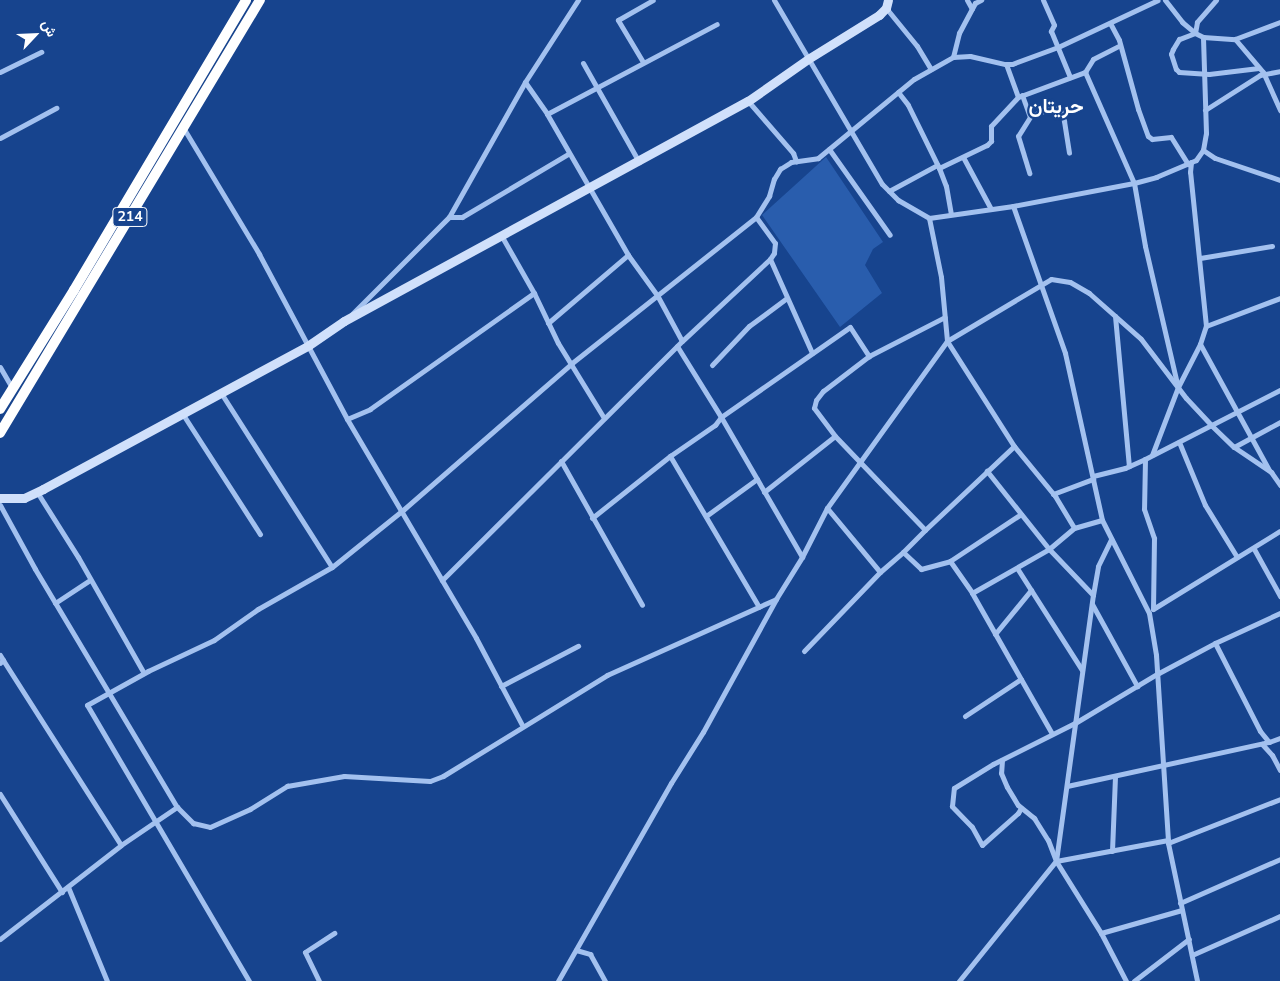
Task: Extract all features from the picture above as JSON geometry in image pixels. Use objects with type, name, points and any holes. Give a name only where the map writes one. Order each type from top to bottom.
[{"type":"highway","name":"214","points":[[0,409],[74,290],[246,0]]},
{"type":"highway","name":"214","points":[[0,433],[260,0]]},
{"type":"street","points":[[344,321],[449,217],[525,82],[578,0]]},
{"type":"street","points":[[644,62],[618,20],[653,0]]},
{"type":"street","points":[[774,0],[882,184],[898,200],[929,218],[1013,206],[1134,183],[1196,160],[1203,150],[1206,110],[1203,37]]},
{"type":"street","points":[[967,0],[972,10]]},
{"type":"street","points":[[953,56],[959,33],[975,3],[981,0]]},
{"type":"street","points":[[1043,0],[1054,25],[1052,31],[1070,77]]},
{"type":"street","points":[[249,981],[155,823],[88,704],[144,673],[214,640],[258,609],[332,567],[403,510],[572,363],[756,217],[766,203],[774,179],[780,169],[796,161],[818,158],[898,92],[930,69],[953,56],[970,56],[1006,64],[1058,47],[1158,0]]},
{"type":"street","points":[[1165,0],[1194,33],[1203,37],[1234,39],[1280,22]]},
{"type":"street","points":[[1194,33],[1197,22],[1216,0]]},
{"type":"street","points":[[0,498],[24,498],[37,492],[220,392],[309,346],[344,321],[748,101],[808,59],[879,15],[887,4],[917,46],[930,69]]},
{"type":"street","points":[[1110,23],[1120,45],[1138,109],[1148,136],[1152,139],[1167,135],[1171,137],[1190,163],[1200,258],[1206,326],[1200,344],[1178,387],[1152,456]]},
{"type":"street","points":[[547,114],[717,24]]},
{"type":"street","points":[[1194,33],[1179,39],[1172,54],[1179,72],[1204,74],[1259,68]]},
{"type":"street","points":[[1234,39],[1264,74],[1280,110]]},
{"type":"street","points":[[889,191],[938,166],[963,157],[991,141],[991,126],[1020,96],[1086,72],[1093,59],[1120,45]]},
{"type":"street","points":[[0,72],[41,52]]},
{"type":"street","points":[[583,63],[639,162]]},
{"type":"street","points":[[1006,64],[1030,116],[1030,121],[1018,136],[1029,173]]},
{"type":"street","points":[[1206,110],[1234,90],[1264,74],[1280,71]]},
{"type":"street","points":[[1086,72],[1134,183],[1145,246],[1178,387]]},
{"type":"street","points":[[525,82],[547,114],[568,154],[590,188],[628,255],[657,295],[682,341]]},
{"type":"street","points":[[898,92],[908,105],[938,166],[946,186],[952,214]]},
{"type":"street","points":[[748,101],[793,153],[796,161]]},
{"type":"street","points":[[1030,116],[1057,106],[1059,107],[1064,121],[1069,153]]},
{"type":"street","points":[[0,138],[56,108]]},
{"type":"street","points":[[183,128],[254,246],[347,419],[403,510],[522,725]]},
{"type":"street","points":[[830,149],[890,235]]},
{"type":"street","points":[[1203,150],[1215,158],[1280,181]]},
{"type":"street","points":[[449,217],[462,217],[568,154]]},
{"type":"street","points":[[963,157],[991,209]]},
{"type":"street","points":[[1013,206],[1030,258],[1043,286],[1065,353],[1102,520],[1151,611]]},
{"type":"street","points":[[442,580],[682,341],[770,260],[774,253],[775,243],[756,217]]},
{"type":"street","points":[[929,218],[941,277],[947,341],[1014,446],[1053,494],[1074,528]]},
{"type":"street","points":[[501,236],[534,293],[548,323],[604,418]]},
{"type":"street","points":[[1200,258],[1272,246]]},
{"type":"street","points":[[548,323],[628,255]]},
{"type":"street","points":[[770,260],[812,353]]},
{"type":"street","points":[[558,981],[671,783],[703,732],[776,599],[802,557],[827,508],[947,341],[1043,286],[1051,279],[1070,282],[1090,293],[1141,339],[1178,387],[1212,426],[1234,447],[1271,472]]},
{"type":"street","points":[[347,419],[370,409],[534,293]]},
{"type":"street","points":[[712,365],[748,326],[787,298]]},
{"type":"street","points":[[1206,326],[1280,298]]},
{"type":"street","points":[[1115,315],[1129,466]]},
{"type":"street","points":[[925,530],[835,436],[814,408],[816,400],[823,391],[869,356],[945,317]]},
{"type":"street","points":[[592,518],[670,456],[715,425],[721,417],[850,327],[869,356]]},
{"type":"street","points":[[1200,344],[1251,438],[1280,485]]},
{"type":"street","points":[[677,346],[721,417],[802,557]]},
{"type":"street","points":[[0,367],[12,388]]},
{"type":"street","points":[[1053,494],[1146,459],[1280,390]]},
{"type":"street","points":[[220,392],[332,567]]},
{"type":"street","points":[[182,413],[260,534]]},
{"type":"street","points":[[1234,447],[1280,422]]},
{"type":"street","points":[[764,492],[835,436]]},
{"type":"street","points":[[1179,442],[1205,505],[1237,557]]},
{"type":"street","points":[[804,651],[880,572],[1014,446]]},
{"type":"street","points":[[670,456],[759,607]]},
{"type":"street","points":[[1146,459],[1144,509],[1154,538],[1151,611],[1168,842],[1197,981]]},
{"type":"street","points":[[561,461],[642,604]]},
{"type":"street","points":[[988,471],[1049,549],[1093,595]]},
{"type":"street","points":[[706,516],[757,479]]},
{"type":"street","points":[[37,492],[144,673]]},
{"type":"street","points":[[0,505],[55,603],[177,807],[193,823],[210,826],[250,810],[288,786],[344,776],[430,781],[443,776],[522,725],[607,675],[776,599]]},
{"type":"street","points":[[827,508],[880,572]]},
{"type":"street","points":[[903,552],[921,569],[950,561],[1021,514]]},
{"type":"street","points":[[972,593],[1049,549],[1074,528],[1102,520]]},
{"type":"street","points":[[1151,611],[1237,557],[1254,549],[1280,531]]},
{"type":"street","points":[[959,981],[1056,861],[1093,595],[1098,566],[1111,539]]},
{"type":"street","points":[[1254,549],[1280,596]]},
{"type":"street","points":[[950,561],[972,593],[1052,734]]},
{"type":"street","points":[[1017,568],[1082,670]]},
{"type":"street","points":[[55,603],[90,580]]},
{"type":"street","points":[[995,634],[1031,590]]},
{"type":"street","points":[[1092,604],[1137,686]]},
{"type":"street","points":[[1021,808],[1018,813],[982,845],[972,827],[952,806],[954,788],[1002,760],[1075,723],[1157,674],[1280,613]]},
{"type":"street","points":[[1215,644],[1260,731],[1269,742]]},
{"type":"street","points":[[501,686],[578,646]]},
{"type":"street","points":[[1,659],[121,845]]},
{"type":"street","points":[[964,716],[1021,679]]},
{"type":"street","points":[[1067,786],[1262,744],[1280,738]]},
{"type":"street","points":[[1262,744],[1272,755],[1280,770]]},
{"type":"street","points":[[1002,760],[1001,773],[1007,787],[1021,808],[1037,823],[1052,847],[1056,861],[1101,933],[1126,981]]},
{"type":"street","points":[[1112,850],[1115,776]]},
{"type":"street","points":[[0,794],[62,892]]},
{"type":"street","points":[[1056,861],[1168,842],[1280,799]]},
{"type":"street","points":[[0,939],[121,845],[177,807]]},
{"type":"street","points":[[1180,903],[1280,859]]},
{"type":"street","points":[[68,887],[107,981]]},
{"type":"street","points":[[1101,933],[1182,910]]},
{"type":"street","points":[[1192,955],[1280,916]]},
{"type":"street","points":[[319,981],[305,952],[334,933]]},
{"type":"street","points":[[1134,981],[1188,939]]},
{"type":"street","points":[[576,950],[590,954],[605,981]]},
{"type":"shaded area","points":[[826,157],[883,242],[873,249],[865,265],[882,293],[840,327],[762,215]]},
{"type":"district","name":"حريتان","points":[[1056,106]]}]
